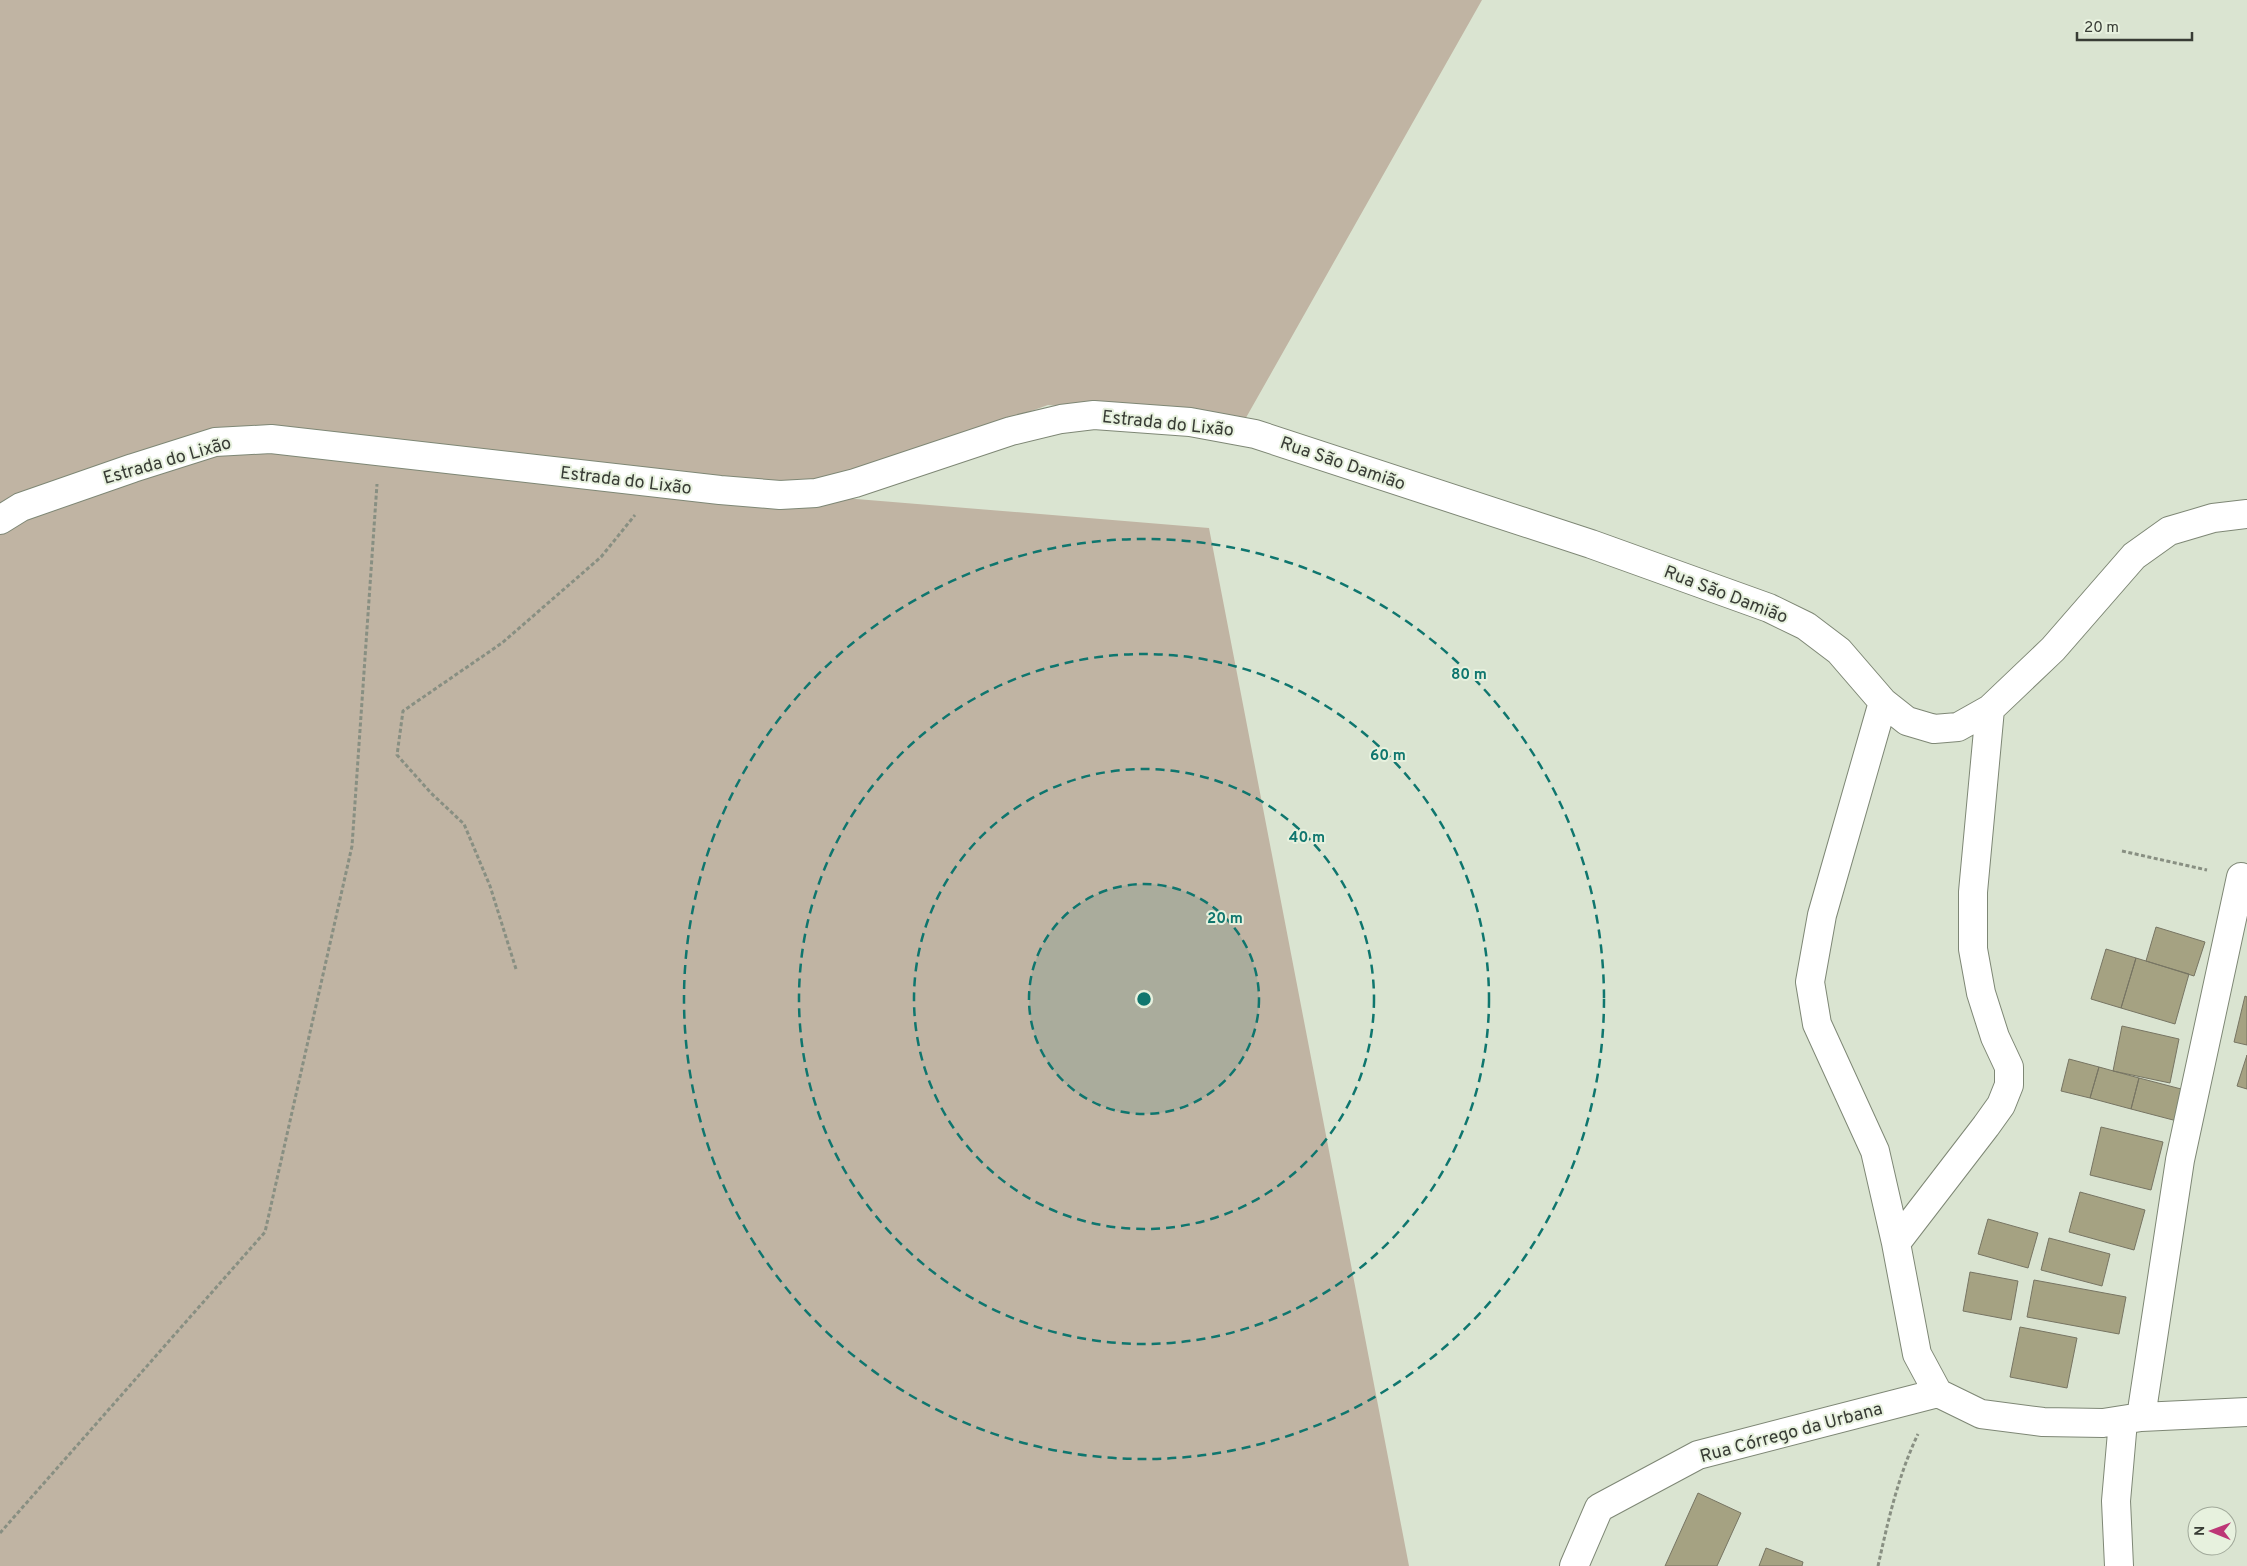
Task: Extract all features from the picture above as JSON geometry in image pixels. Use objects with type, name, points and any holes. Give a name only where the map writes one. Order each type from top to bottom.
[{"type":"street","name":"Estrada do Lixão","points":[[0,520],[21,507],[215,442],[271,439],[661,484],[780,495],[816,493],[855,483],[1011,431],[1061,419],[1094,415],[1190,422],[1255,434]]},
{"type":"street","name":"Rua São Damião","points":[[1255,434],[1591,544],[1769,608],[1806,626],[1839,651],[1883,702],[1907,720],[1934,729],[1958,727],[1990,709],[2053,649],[2134,556],[2169,531],[2213,518],[2247,514]]},
{"type":"street","points":[[1883,702],[1822,915],[1810,982],[1817,1024],[1875,1151],[1896,1243],[1917,1354],[1938,1393],[1981,1414],[2043,1422],[2103,1424],[2132,1419],[2247,1412]]},
{"type":"street","points":[[1896,1243],[1986,1126],[2000,1105],[2008,1085],[2009,1067],[1995,1037],[1981,993],[1973,949],[1973,892],[1990,709]]},
{"type":"street","points":[[2118,1566],[2116,1501],[2180,1160],[2241,877]]},
{"type":"street","name":"Rua Córrego da Urbana","points":[[1574,1566],[1599,1508],[1698,1454],[1938,1393]]},
{"type":"path","points":[[0,1532],[265,1232],[352,846],[379,451]]},
{"type":"path","points":[[516,969],[490,886],[464,824],[431,793],[397,755],[403,711],[502,643],[601,557],[661,484]]},
{"type":"path","points":[[2122,851],[2241,877]]},
{"type":"path","points":[[1878,1566],[1888,1519],[1908,1453],[1938,1393]]},
{"type":"shaded area","points":[[0,0],[1482,0],[1243,423],[1048,405],[809,490],[200,445],[1209,528],[1409,1566],[0,1566]]},
{"type":"building","points":[[2156,927],[2205,942],[2194,976],[2146,961]]},
{"type":"building","points":[[2106,949],[2136,958],[2121,1008],[2091,999]]},
{"type":"building","points":[[2136,958],[2189,974],[2175,1024],[2121,1008]]},
{"type":"building","points":[[2245,996],[2247,997],[2247,1045],[2234,1042]]},
{"type":"building","points":[[2122,1026],[2179,1039],[2170,1083],[2113,1071]]},
{"type":"building","points":[[2247,1055],[2247,1089],[2237,1086]]},
{"type":"building","points":[[2069,1059],[2099,1067],[2090,1098],[2061,1091]]},
{"type":"building","points":[[2099,1067],[2139,1078],[2131,1109],[2090,1098]]},
{"type":"building","points":[[2139,1078],[2185,1090],[2177,1121],[2131,1109]]},
{"type":"building","points":[[2101,1127],[2163,1142],[2151,1190],[2090,1175]]},
{"type":"building","points":[[2080,1192],[2145,1210],[2134,1250],[2069,1232]]},
{"type":"building","points":[[1988,1219],[2038,1233],[2028,1268],[1978,1254]]},
{"type":"building","points":[[2049,1238],[2110,1254],[2102,1286],[2041,1270]]},
{"type":"building","points":[[1970,1272],[2018,1281],[2011,1320],[1963,1311]]},
{"type":"building","points":[[2034,1280],[2126,1297],[2119,1334],[2027,1317]]},
{"type":"building","points":[[2020,1327],[2077,1338],[2067,1388],[2010,1377]]},
{"type":"building","points":[[1698,1493],[1741,1513],[1717,1566],[1665,1566]]},
{"type":"building","points":[[1766,1548],[1803,1562],[1802,1566],[1759,1566]]}]
